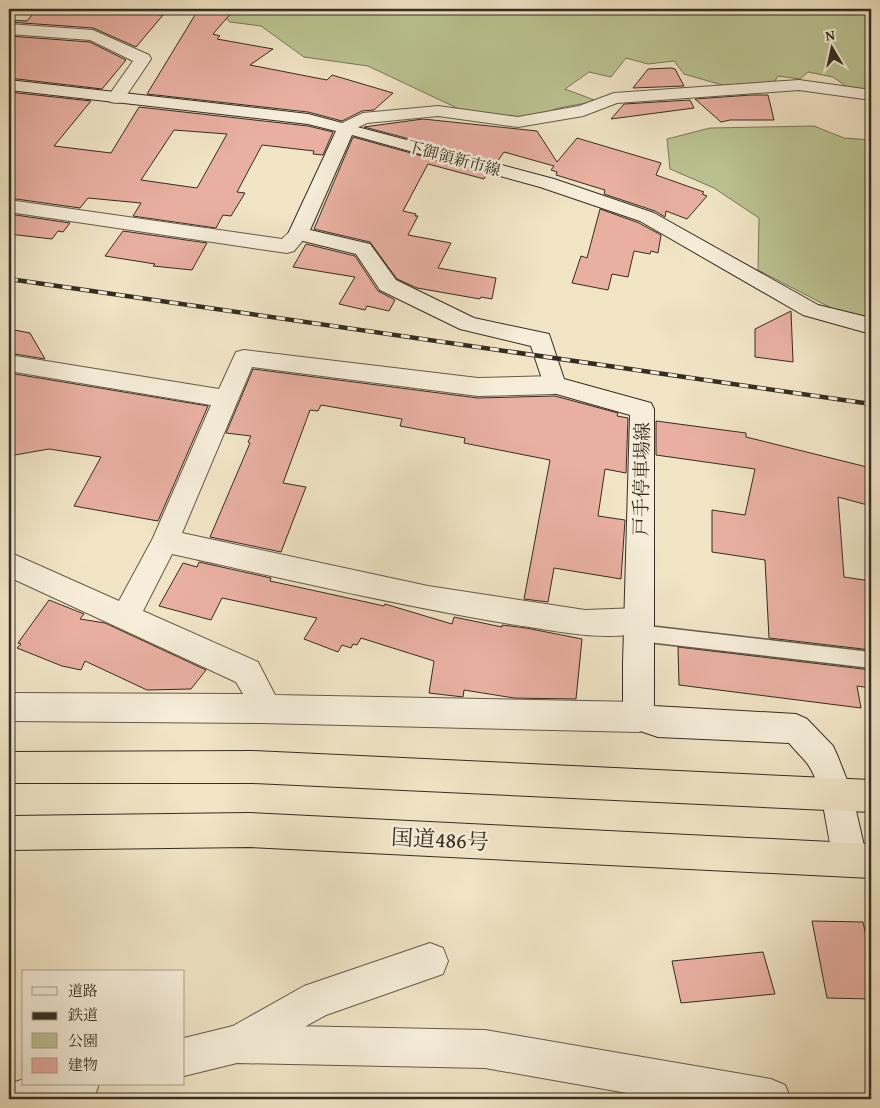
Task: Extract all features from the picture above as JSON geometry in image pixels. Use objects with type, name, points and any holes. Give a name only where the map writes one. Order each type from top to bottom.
[{"type":"highway","points":[[9,768],[253,767],[871,796]]},
{"type":"highway","name":"国道486号","points":[[9,833],[248,830],[861,860]]},
{"type":"street","points":[[9,29],[93,35],[143,59],[116,98]]},
{"type":"street","name":"下御領新市線","points":[[9,85],[308,120],[346,128],[547,184],[647,217],[811,310],[871,326]]},
{"type":"street","points":[[9,206],[287,246],[298,234],[346,128],[363,118],[438,111],[518,122],[583,112],[614,98],[799,85],[871,96]]},
{"type":"street","points":[[126,616],[165,541],[244,358],[478,387],[554,385],[541,340],[468,324],[388,284],[363,249],[298,234]]},
{"type":"street","points":[[9,363],[225,399]]},
{"type":"street","name":"戸手停車場線","points":[[554,385],[642,409],[639,717]]},
{"type":"street","points":[[165,541],[428,598],[585,623],[639,627]]},
{"type":"street","points":[[9,564],[247,672],[262,700],[261,709]]},
{"type":"street","points":[[9,707],[261,709],[639,717],[658,722],[796,729],[822,757],[861,860]]},
{"type":"street","points":[[185,1058],[237,1044],[317,999],[430,961]]},
{"type":"street","points":[[237,1044],[485,1049],[771,1099]]},
{"type":"street","points":[[21,1099],[72,1086]]},
{"type":"lane","points":[[639,627],[871,660]]},
{"type":"green space","points":[[215,9],[871,9],[871,94],[856,93],[833,77],[808,72],[800,79],[778,76],[770,89],[736,89],[684,74],[674,61],[648,64],[626,58],[611,77],[589,72],[565,89],[597,101],[559,108],[518,121],[461,110],[368,66],[304,57],[261,26],[230,22]]},
{"type":"green space","points":[[814,126],[844,138],[871,140],[871,318],[837,311],[758,270],[759,218],[714,188],[670,169],[667,139],[710,128]]},
{"type":"building","points":[[37,9],[93,9],[163,15],[136,47],[93,28],[9,22],[9,20],[27,21]]},
{"type":"building","points":[[198,10],[232,12],[213,34],[220,36],[217,39],[273,49],[250,65],[327,80],[332,75],[393,93],[374,110],[362,111],[342,121],[308,112],[147,94]]},
{"type":"building","points":[[9,36],[90,42],[126,60],[102,89],[9,78]]},
{"type":"building","points":[[648,69],[675,69],[684,86],[633,88]]},
{"type":"building","points":[[9,92],[91,101],[54,146],[111,153],[139,107],[308,126],[333,132],[323,155],[313,154],[314,151],[262,145],[237,192],[245,193],[231,216],[223,215],[216,228],[133,216],[141,203],[88,198],[80,208],[9,198]],"holes":[[[174,130],[227,134],[197,188],[141,180]]]},
{"type":"building","points":[[768,95],[774,120],[730,120],[721,122],[695,99]]},
{"type":"building","points":[[690,100],[694,108],[611,119],[624,104]]},
{"type":"building","points":[[423,119],[537,131],[557,162],[577,138],[661,163],[656,175],[704,192],[702,194],[707,196],[687,219],[666,211],[665,217],[655,211],[604,194],[605,190],[556,175],[557,172],[551,170],[554,166],[504,152],[497,162],[364,127]]},
{"type":"building","points":[[353,137],[487,174],[484,179],[428,164],[403,211],[418,216],[408,235],[451,243],[438,268],[496,278],[492,299],[481,297],[480,299],[417,288],[397,279],[370,242],[314,229]]},
{"type":"building","points":[[600,209],[639,223],[661,235],[658,253],[651,251],[650,254],[634,251],[628,277],[612,274],[608,290],[572,283],[581,256],[587,258]]},
{"type":"building","points":[[9,214],[70,223],[63,232],[58,231],[52,239],[9,234]]},
{"type":"building","points":[[123,231],[207,243],[192,270],[153,266],[155,264],[105,256]]},
{"type":"building","points":[[306,244],[355,256],[378,291],[395,300],[389,311],[367,306],[365,310],[339,304],[355,277],[293,267]]},
{"type":"building","points":[[791,311],[793,362],[755,357],[755,329]]},
{"type":"building","points":[[9,329],[30,333],[45,359],[9,353]]},
{"type":"building","points":[[253,369],[478,398],[555,396],[618,413],[617,416],[628,418],[626,473],[605,469],[598,516],[625,520],[621,579],[554,568],[548,602],[524,599],[550,460],[464,443],[465,438],[400,426],[402,419],[321,405],[318,411],[310,410],[283,483],[306,487],[281,552],[210,537],[250,443],[248,442],[251,436],[226,433]]},
{"type":"building","points":[[9,373],[208,406],[158,521],[74,506],[101,457],[49,449],[9,456]]},
{"type":"building","points":[[656,421],[746,433],[746,437],[871,468],[871,506],[838,497],[844,577],[871,581],[871,650],[769,638],[765,560],[712,552],[712,510],[745,515],[755,469],[656,455]]},
{"type":"building","points":[[199,562],[271,578],[270,581],[384,606],[385,604],[452,624],[454,617],[502,627],[502,625],[526,628],[582,639],[576,699],[514,698],[464,690],[463,697],[429,693],[434,661],[361,638],[357,645],[353,644],[351,648],[342,645],[338,652],[304,639],[317,618],[222,598],[211,620],[159,606],[183,563],[197,567]]},
{"type":"building","points":[[49,600],[84,614],[80,619],[105,623],[206,670],[191,689],[147,690],[85,661],[81,670],[62,666],[17,648],[21,644],[18,643]]},
{"type":"building","points":[[678,647],[871,670],[871,688],[857,686],[861,708],[679,685]]},
{"type":"building","points":[[812,921],[863,922],[871,959],[871,999],[827,998]]},
{"type":"building","points":[[763,952],[775,994],[681,1003],[672,961]]},
{"type":"railway","points":[[9,279],[871,404]]}]
